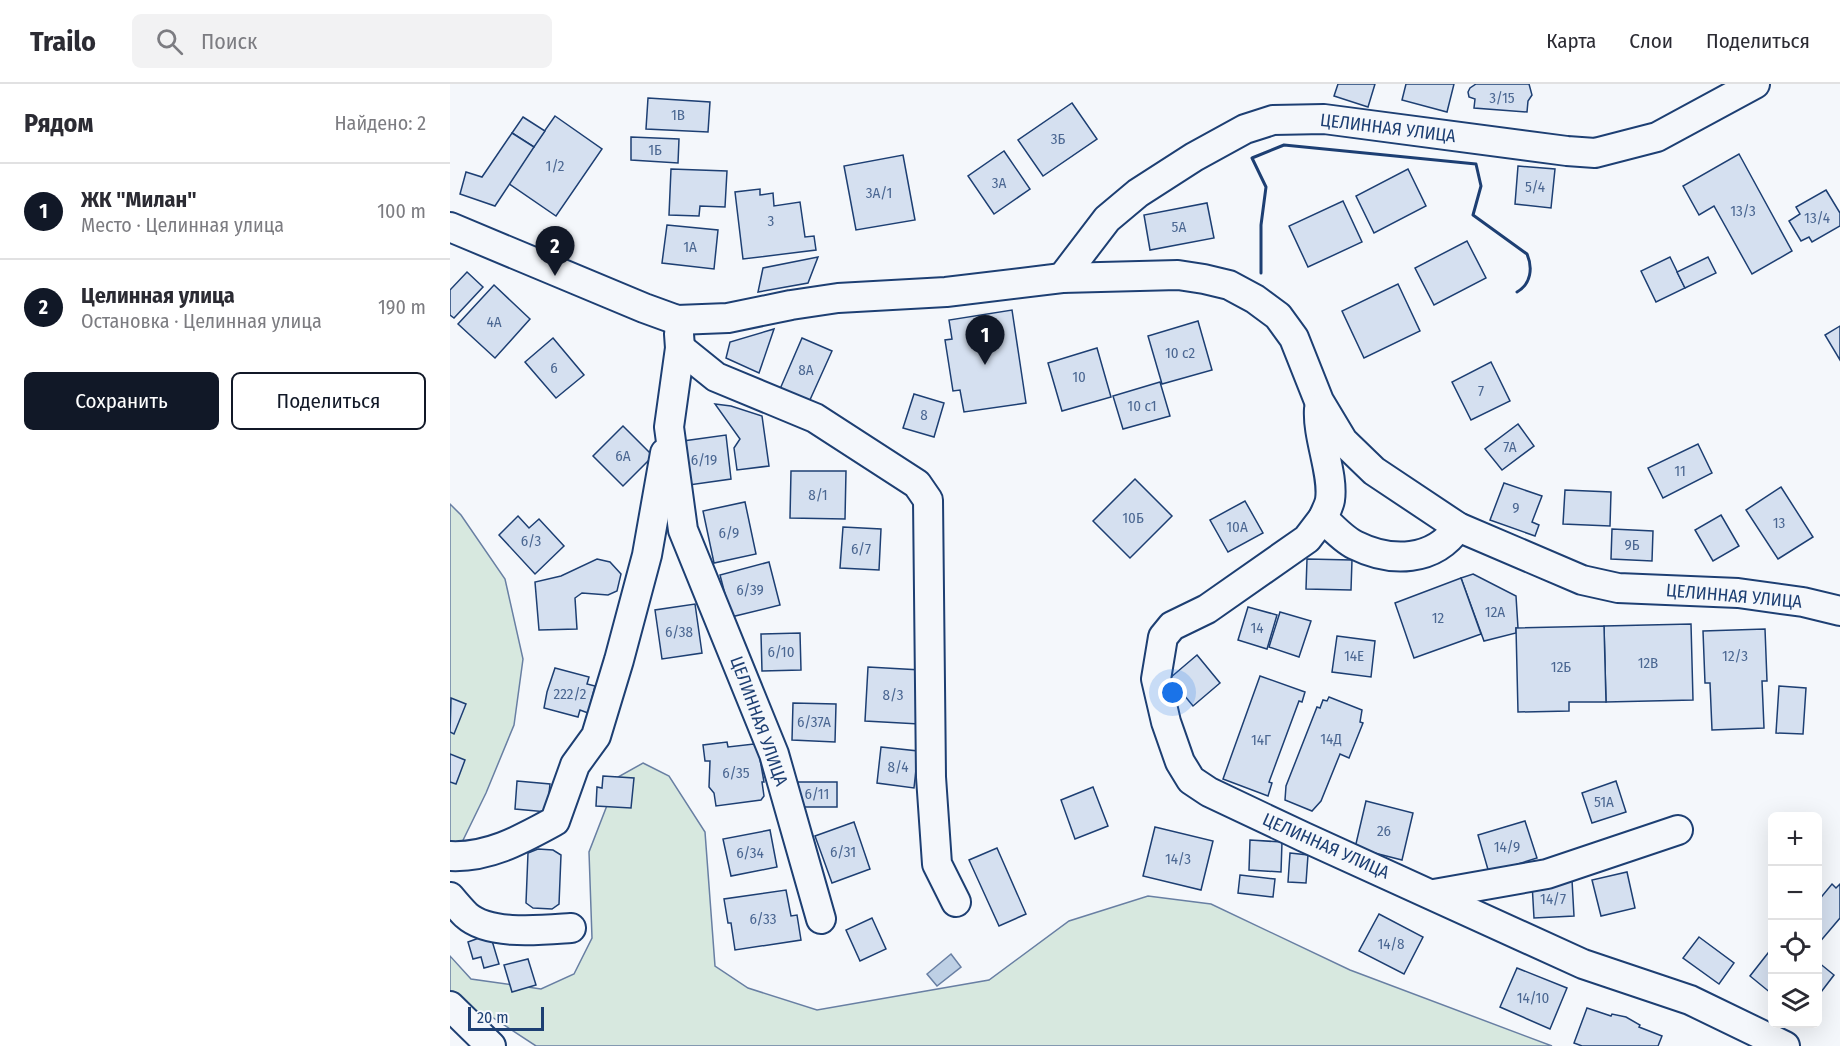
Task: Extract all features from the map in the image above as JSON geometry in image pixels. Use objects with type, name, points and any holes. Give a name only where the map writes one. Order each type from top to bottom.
[{"type":"street","name":"ЦЕЛИННАЯ УЛИЦА","points":[[1062,278],[1107,219],[1138,192],[1245,129],[1273,120],[1324,119],[1595,153],[1657,138],[1755,84]]},
{"type":"street","name":"ЦЕЛИННАЯ УЛИЦА","points":[[450,227],[644,309],[677,320],[728,318],[838,298],[946,292],[1062,278],[1178,275],[1229,285],[1255,299],[1278,316],[1294,338],[1319,401],[1343,441],[1357,456],[1374,471],[1458,526],[1582,580],[1618,588],[1738,593],[1803,602],[1840,611]]},
{"type":"street","name":"ЦЕЛИННАЯ УЛИЦА","points":[[677,320],[680,348],[669,427],[683,530],[774,754],[821,919]]},
{"type":"street","points":[[680,348],[716,377],[814,418],[852,441],[917,484],[928,500],[931,777],[937,864],[956,902]]},
{"type":"street","name":"ЦЕЛИННАЯ УЛИЦА","points":[[1319,401],[1318,420],[1329,481],[1330,500],[1323,518],[1307,539],[1207,609],[1172,626],[1163,637],[1156,679],[1166,722],[1180,762],[1191,780],[1209,792],[1582,963],[1690,1000],[1785,1046]]},
{"type":"street","points":[[450,856],[461,857],[512,845],[555,821],[575,765],[596,736],[620,660],[647,555],[669,427]]},
{"type":"street","points":[[1323,518],[1352,544],[1381,555],[1412,556],[1433,550],[1450,539],[1458,526]]},
{"type":"street","points":[[1434,894],[1547,874],[1678,830]]},
{"type":"street","points":[[450,897],[467,916],[496,928],[539,930],[571,928]]},
{"type":"street","points":[[450,1006],[491,1046]]},
{"type":"shaded area","points":[[450,504],[461,515],[505,579],[523,659],[514,725],[486,793],[450,867]]},
{"type":"shaded area","points":[[643,763],[669,776],[705,832],[715,966],[748,988],[817,1010],[989,980],[1069,921],[1148,896],[1211,904],[1350,970],[1552,1046],[536,1046],[489,1015],[450,1015],[450,956],[471,979],[541,989],[574,974],[592,938],[589,852],[618,777]]},
{"type":"water","points":[[951,954],[961,967],[937,986],[927,974]]},
{"type":"building","points":[[1338,84],[1375,84],[1368,107],[1334,96]]},
{"type":"building","points":[[1406,84],[1454,84],[1447,112],[1402,100]]},
{"type":"building","points":[[1476,84],[1529,84],[1532,95],[1528,101],[1527,112],[1474,108],[1475,99],[1469,97],[1468,92]]},
{"type":"building","points":[[648,98],[710,102],[708,132],[646,129]]},
{"type":"building","points":[[1072,103],[1097,139],[1043,176],[1018,140]]},
{"type":"building","points":[[555,116],[602,149],[556,216],[508,183]]},
{"type":"building","points":[[523,117],[545,131],[534,147],[512,133]]},
{"type":"building","points":[[512,133],[534,147],[495,206],[460,194],[466,172],[482,177]]},
{"type":"building","points":[[631,137],[679,139],[678,163],[631,160]]},
{"type":"building","points":[[1004,151],[1030,189],[994,214],[968,176]]},
{"type":"building","points":[[1739,154],[1792,251],[1752,274],[1714,206],[1699,215],[1683,186]]},
{"type":"building","points":[[903,155],[915,220],[856,230],[844,166]]},
{"type":"building","points":[[1518,166],[1555,169],[1551,208],[1515,204]]},
{"type":"building","points":[[671,169],[727,171],[725,207],[700,206],[699,216],[669,215]]},
{"type":"building","points":[[1408,169],[1426,206],[1374,233],[1356,196]]},
{"type":"building","points":[[760,189],[760,195],[773,193],[774,206],[800,202],[805,237],[814,236],[816,250],[743,259],[735,192]]},
{"type":"building","points":[[1826,190],[1840,213],[1840,226],[1812,242],[1809,237],[1801,241],[1789,221],[1800,214],[1796,207]]},
{"type":"building","points":[[1343,201],[1362,242],[1308,267],[1289,226]]},
{"type":"building","points":[[1207,203],[1214,238],[1150,250],[1144,215]]},
{"type":"building","points":[[667,225],[718,230],[714,269],[662,263]]},
{"type":"building","points":[[1467,241],[1486,278],[1434,305],[1415,268]]},
{"type":"building","points":[[818,257],[808,283],[758,292],[763,268]]},
{"type":"building","points":[[1670,257],[1685,288],[1656,302],[1641,271]]},
{"type":"building","points":[[1708,257],[1716,273],[1685,288],[1677,272]]},
{"type":"building","points":[[467,272],[483,287],[454,318],[450,315],[450,290]]},
{"type":"building","points":[[1398,284],[1420,331],[1364,358],[1342,311]]},
{"type":"building","points":[[494,285],[530,319],[495,358],[458,324]]},
{"type":"building","points":[[1012,310],[1026,403],[964,412],[960,390],[953,391],[945,340],[952,339],[949,320]]},
{"type":"building","points":[[1198,321],[1212,370],[1162,384],[1148,336]]},
{"type":"building","points":[[1840,326],[1840,360],[1825,335]]},
{"type":"building","points":[[774,329],[759,373],[726,358],[730,342]]},
{"type":"building","points":[[553,338],[584,375],[556,398],[525,362]]},
{"type":"building","points":[[802,338],[832,351],[809,402],[780,389]]},
{"type":"building","points":[[1097,348],[1111,397],[1062,411],[1048,363]]},
{"type":"building","points":[[1491,362],[1510,401],[1471,420],[1452,382]]},
{"type":"building","points":[[1160,382],[1170,416],[1123,429],[1113,396]]},
{"type":"building","points":[[914,394],[944,403],[934,437],[903,428]]},
{"type":"building","points":[[715,404],[731,406],[762,416],[769,466],[737,470],[734,448],[740,439]]},
{"type":"building","points":[[1518,424],[1534,446],[1502,470],[1485,449]]},
{"type":"building","points":[[623,426],[653,456],[623,486],[593,456]]},
{"type":"building","points":[[726,435],[731,479],[682,486],[676,442]]},
{"type":"building","points":[[1698,444],[1712,473],[1663,498],[1648,468]]},
{"type":"building","points":[[791,471],[846,471],[845,519],[790,518]]},
{"type":"building","points":[[1135,479],[1172,516],[1130,558],[1093,521]]},
{"type":"building","points":[[1504,483],[1542,496],[1532,522],[1539,525],[1535,536],[1490,520]]},
{"type":"building","points":[[1781,487],[1813,537],[1778,559],[1746,510]]},
{"type":"building","points":[[1565,490],[1611,492],[1610,526],[1563,524]]},
{"type":"building","points":[[1245,501],[1263,533],[1228,552],[1210,520]]},
{"type":"building","points":[[745,502],[756,554],[714,563],[703,511]]},
{"type":"building","points":[[1721,515],[1739,546],[1713,561],[1695,530]]},
{"type":"building","points":[[518,516],[529,528],[539,519],[564,546],[535,574],[499,535]]},
{"type":"building","points":[[843,527],[881,529],[879,570],[840,568]]},
{"type":"building","points":[[1612,529],[1653,531],[1652,561],[1611,559]]},
{"type":"building","points":[[597,559],[610,562],[621,574],[617,591],[608,595],[582,593],[575,598],[577,629],[539,630],[535,582],[561,576]]},
{"type":"building","points":[[1307,559],[1352,560],[1351,590],[1306,589]]},
{"type":"building","points":[[769,562],[780,605],[731,617],[720,575]]},
{"type":"building","points":[[1473,574],[1516,596],[1518,628],[1516,628],[1516,633],[1484,641],[1461,578]]},
{"type":"building","points":[[1461,578],[1481,634],[1414,658],[1395,603]]},
{"type":"building","points":[[695,604],[702,653],[662,659],[655,610]]},
{"type":"building","points":[[1248,607],[1277,615],[1267,649],[1238,640]]},
{"type":"building","points":[[1280,612],[1311,621],[1299,657],[1269,647]]},
{"type":"building","points":[[1691,624],[1693,700],[1606,702],[1604,626]]},
{"type":"building","points":[[1604,626],[1606,702],[1569,702],[1569,711],[1518,712],[1516,628]]},
{"type":"building","points":[[1765,629],[1767,681],[1762,681],[1764,728],[1712,730],[1710,683],[1705,683],[1703,631]]},
{"type":"building","points":[[800,633],[801,670],[762,671],[761,634]]},
{"type":"building","points":[[1337,636],[1375,641],[1371,677],[1332,672]]},
{"type":"building","points":[[1197,655],[1220,683],[1193,706],[1170,678]]},
{"type":"building","points":[[868,667],[921,670],[919,724],[865,721]]},
{"type":"building","points":[[555,668],[589,677],[587,684],[595,686],[588,713],[580,710],[578,717],[544,708]]},
{"type":"building","points":[[1260,676],[1305,692],[1302,702],[1299,701],[1269,782],[1272,783],[1268,796],[1223,779]]},
{"type":"building","points":[[1779,686],[1806,688],[1803,734],[1776,733]]},
{"type":"building","points":[[1329,697],[1362,710],[1360,722],[1363,723],[1349,758],[1340,754],[1321,801],[1312,811],[1285,800],[1286,786],[1317,707],[1320,708],[1323,700],[1327,701]]},
{"type":"building","points":[[451,698],[466,704],[454,734],[450,732]]},
{"type":"building","points":[[793,703],[836,704],[835,742],[792,740]]},
{"type":"building","points":[[727,742],[728,747],[754,744],[758,748],[764,782],[762,782],[764,796],[761,800],[716,806],[714,793],[709,787],[710,761],[705,761],[703,745]]},
{"type":"building","points":[[881,747],[918,751],[914,788],[877,783]]},
{"type":"building","points":[[450,754],[465,760],[456,784],[450,782]]},
{"type":"building","points":[[603,776],[634,778],[631,808],[596,806],[597,787],[602,788]]},
{"type":"building","points":[[517,781],[550,784],[547,812],[515,809]]},
{"type":"building","points":[[1616,781],[1626,812],[1592,823],[1582,793]]},
{"type":"building","points":[[798,782],[837,782],[837,807],[798,807]]},
{"type":"building","points":[[1093,787],[1108,826],[1075,839],[1061,800]]},
{"type":"building","points":[[1366,801],[1413,813],[1402,860],[1355,848]]},
{"type":"building","points":[[1525,821],[1537,858],[1489,873],[1478,835]]},
{"type":"building","points":[[854,822],[870,869],[832,883],[815,836]]},
{"type":"building","points":[[1155,827],[1213,841],[1201,890],[1143,876]]},
{"type":"building","points":[[770,830],[777,867],[731,876],[723,839]]},
{"type":"building","points":[[1250,840],[1282,842],[1281,872],[1249,870]]},
{"type":"building","points":[[997,848],[1026,914],[999,926],[969,860]]},
{"type":"building","points":[[538,849],[553,850],[561,855],[559,904],[552,909],[533,908],[526,903],[528,853]]},
{"type":"building","points":[[1290,853],[1308,855],[1306,883],[1288,882]]},
{"type":"building","points":[[1627,872],[1635,908],[1601,916],[1592,880]]},
{"type":"building","points":[[1240,875],[1275,879],[1273,897],[1238,893]]},
{"type":"building","points":[[1572,880],[1574,916],[1534,918],[1532,883]]},
{"type":"building","points":[[1832,884],[1836,888],[1840,884],[1840,918],[1822,939],[1822,920],[1822,896]]},
{"type":"building","points":[[786,890],[791,916],[797,915],[801,940],[735,950],[724,899]]},
{"type":"building","points":[[1379,914],[1423,937],[1404,974],[1359,951]]},
{"type":"building","points":[[872,918],[886,949],[860,961],[846,930]]},
{"type":"building","points":[[490,934],[499,964],[484,968],[481,957],[473,959],[468,942]]},
{"type":"building","points":[[1699,937],[1734,963],[1719,984],[1683,958]]},
{"type":"building","points":[[1768,953],[1768,991],[1750,976]]},
{"type":"building","points":[[528,959],[536,985],[512,992],[504,965]]},
{"type":"building","points":[[1822,965],[1834,975],[1822,991]]},
{"type":"building","points":[[1517,968],[1567,988],[1550,1029],[1500,1007]]},
{"type":"building","points":[[1587,1008],[1611,1016],[1612,1014],[1626,1017],[1640,1025],[1639,1027],[1662,1036],[1658,1046],[1582,1046],[1574,1043]]},
{"type":"wall","points":[[1261,273],[1261,225],[1266,187],[1252,158],[1284,145],[1476,164],[1481,186],[1473,215],[1527,254],[1529,259],[1530,275],[1522,289],[1517,292]]},
{"type":"place","name":"Целинная улица","points":[[555,276]]},
{"type":"place","name":"ЖК \"Милан\"","points":[[985,365]]}]
